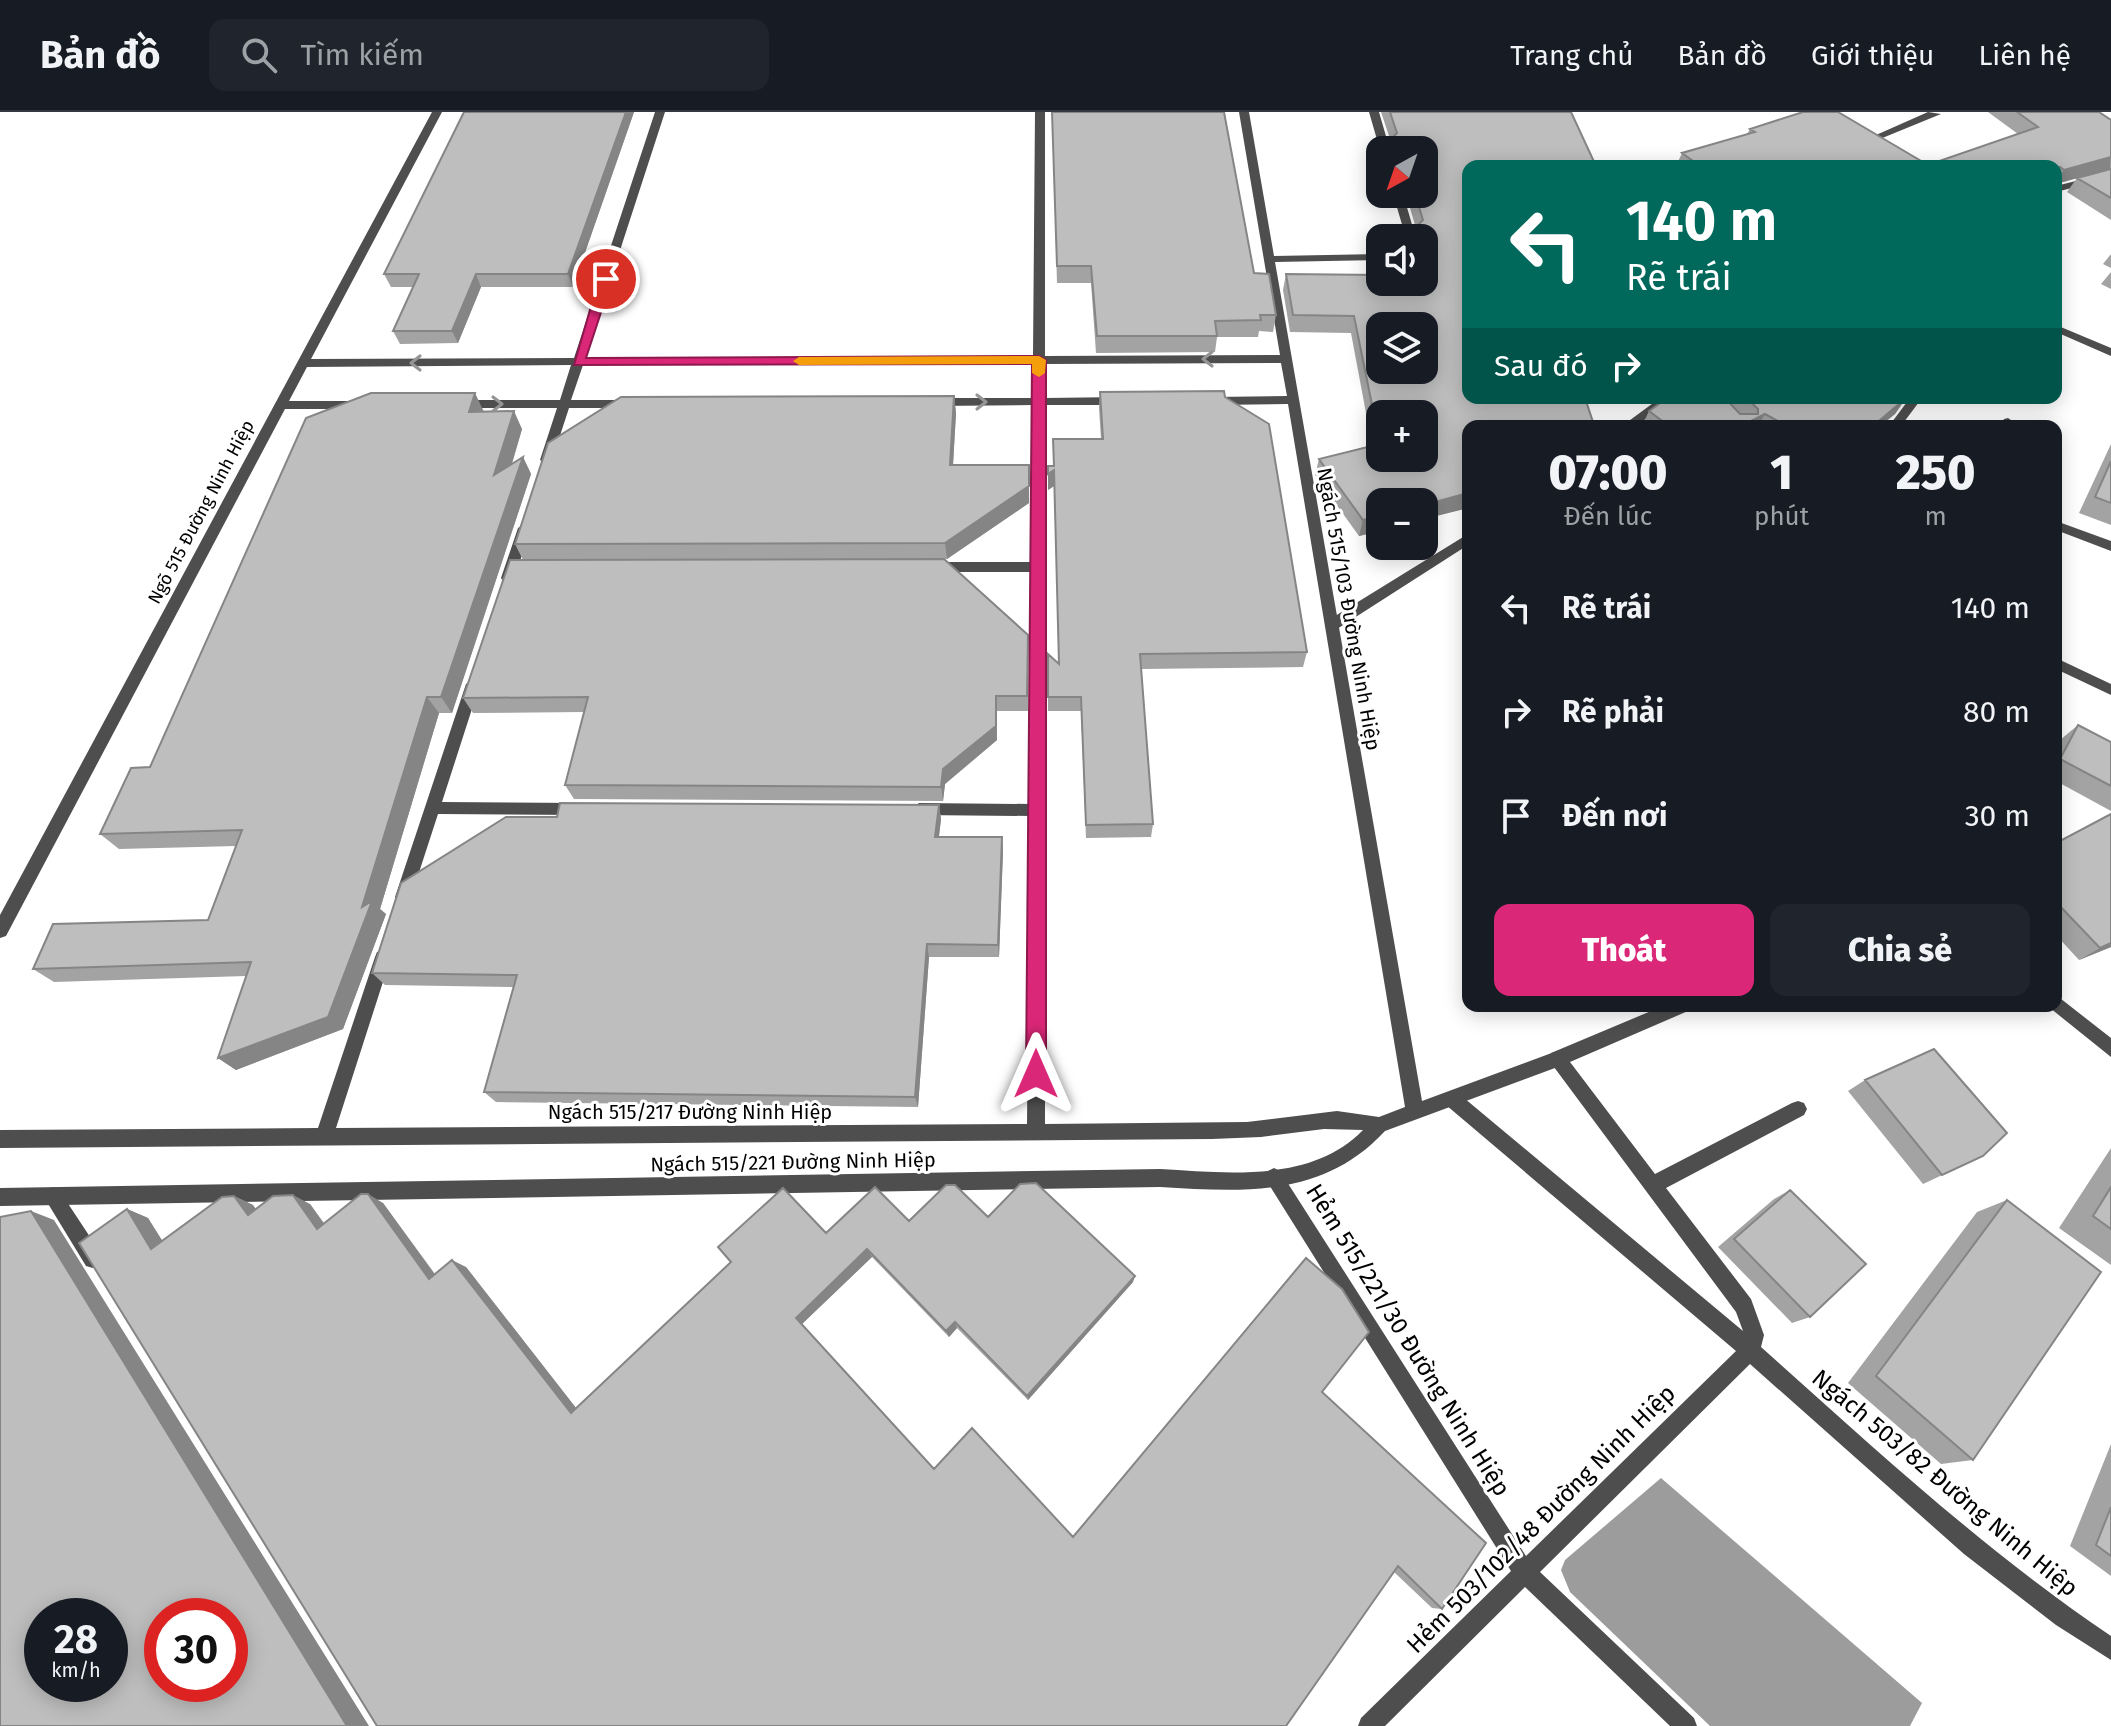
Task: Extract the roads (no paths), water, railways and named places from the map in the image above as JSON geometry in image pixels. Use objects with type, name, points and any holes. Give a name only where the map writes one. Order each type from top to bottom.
[{"type":"street","name":"Ngõ 515 Đường Ninh Hiệp","points":[[0,931],[437,112]]},
{"type":"street","points":[[540,478],[660,112]]},
{"type":"street","points":[[1036,1132],[1040,112]]},
{"type":"street","name":"Ngách 515/103 Đường Ninh Hiệp","points":[[1244,112],[1415,1113]]},
{"type":"street","points":[[1374,112],[1381,136]]},
{"type":"street","points":[[1872,139],[1936,114],[1933,112]]},
{"type":"street","points":[[2062,187],[2111,175]]},
{"type":"street","points":[[1269,259],[1366,257]]},
{"type":"street","points":[[2062,331],[2111,352]]},
{"type":"street","points":[[302,363],[1286,359]]},
{"type":"street","points":[[1198,401],[1293,400]]},
{"type":"street","points":[[912,402],[1134,401]]},
{"type":"street","points":[[454,404],[643,404]]},
{"type":"street","points":[[1637,420],[1659,404]]},
{"type":"street","points":[[279,405],[374,405]]},
{"type":"street","points":[[501,598],[530,508]]},
{"type":"street","points":[[2062,527],[2111,546]]},
{"type":"street","points":[[1332,625],[1462,543]]},
{"type":"street","points":[[910,567],[1038,567]]},
{"type":"street","points":[[511,568],[527,568]]},
{"type":"street","points":[[2062,666],[2111,690]]},
{"type":"street","points":[[398,913],[476,673]]},
{"type":"street","points":[[432,808],[591,809]]},
{"type":"street","points":[[910,809],[1037,810]]},
{"type":"street","points":[[324,1137],[388,943]]},
{"type":"street","points":[[2062,1008],[2111,1049]]},
{"type":"street","name":"Ngách 515/221 Đường Ninh Hiệp","points":[[0,1197],[1160,1178],[1227,1181],[1274,1177],[1327,1167],[1358,1149],[1379,1125],[1557,1059],[1668,1012]]},
{"type":"street","points":[[1557,1059],[1744,1306],[1754,1335],[1750,1350]]},
{"type":"street","name":"Ngách 503/82 Đường Ninh Hiệp","points":[[1452,1099],[1750,1350],[1903,1487],[2076,1627],[2111,1649]]},
{"type":"street","points":[[1652,1185],[1798,1109]]},
{"type":"street","name":"Ngách 515/217 Đường Ninh Hiệp","points":[[0,1139],[1265,1129],[1335,1118],[1357,1118],[1379,1125]]},
{"type":"street","name":"Hẻm 515/221/30 Đường Ninh Hiệp","points":[[1274,1177],[1523,1571],[1686,1726]]},
{"type":"street","points":[[53,1196],[103,1275]]},
{"type":"street","name":"Hẻm 503/102/48 Đường Ninh Hiệp","points":[[1369,1726],[1750,1350]]}]
